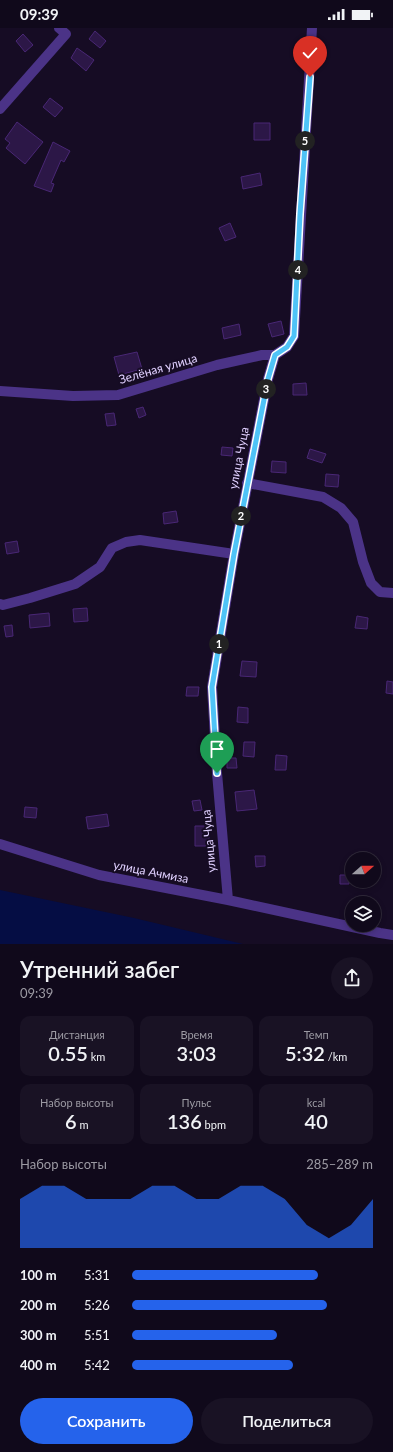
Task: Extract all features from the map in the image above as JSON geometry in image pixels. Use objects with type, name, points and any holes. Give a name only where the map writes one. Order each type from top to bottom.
[{"type":"street","points":[[0,109],[66,34],[59,28]]},
{"type":"street","points":[[275,355],[287,347],[294,336],[312,28]]},
{"type":"street","name":"Зелёная улица","points":[[0,392],[73,396],[118,394],[216,365],[262,355],[275,355]]},
{"type":"street","name":"улица Чуца","points":[[228,900],[217,773],[212,687],[247,483],[268,379],[275,355]]},
{"type":"street","points":[[247,483],[322,497],[341,508],[353,522],[363,562],[371,583],[380,592],[393,593]]},
{"type":"street","points":[[0,604],[3,605],[30,598],[75,584],[100,567],[112,548],[126,542],[140,540],[234,554]]},
{"type":"street","name":"улица Ачмиза","points":[[0,844],[99,875],[228,900],[393,935]]},
{"type":"shaded area","points":[[0,890],[134,918],[243,944],[0,944]]},
{"type":"building","points":[[95,31],[106,41],[100,48],[89,39]]},
{"type":"building","points":[[23,34],[33,45],[25,52],[16,41]]},
{"type":"building","points":[[77,48],[94,60],[86,71],[71,58]]},
{"type":"building","points":[[50,98],[63,108],[55,117],[43,107]]},
{"type":"building","points":[[17,122],[43,142],[25,164],[6,148],[10,143],[5,139]]},
{"type":"building","points":[[254,123],[270,123],[270,140],[254,140]]},
{"type":"building","points":[[53,142],[70,151],[64,162],[61,160],[51,183],[54,184],[51,192],[34,186]]},
{"type":"building","points":[[260,173],[262,185],[243,189],[241,177]]},
{"type":"building","points":[[230,223],[236,237],[225,241],[219,228]]},
{"type":"building","points":[[281,321],[284,334],[272,337],[268,324]]},
{"type":"building","points":[[239,324],[241,335],[224,339],[222,328]]},
{"type":"building","points":[[137,352],[142,369],[119,375],[114,357]]},
{"type":"building","points":[[306,383],[307,395],[293,395],[293,384]]},
{"type":"building","points":[[143,407],[146,415],[139,418],[136,409]]},
{"type":"building","points":[[114,413],[116,425],[107,426],[105,414]]},
{"type":"building","points":[[222,447],[233,448],[232,456],[221,455]]},
{"type":"building","points":[[310,449],[326,454],[322,463],[307,458]]},
{"type":"building","points":[[272,461],[286,462],[286,473],[271,472]]},
{"type":"building","points":[[326,474],[339,475],[338,487],[325,486]]},
{"type":"building","points":[[176,511],[178,522],[164,524],[163,513]]},
{"type":"building","points":[[17,541],[19,552],[7,554],[5,543]]},
{"type":"building","points":[[87,608],[88,621],[74,622],[73,609]]},
{"type":"building","points":[[49,613],[50,626],[30,628],[29,615]]},
{"type":"building","points":[[357,616],[368,618],[367,629],[355,628]]},
{"type":"building","points":[[12,625],[13,636],[6,637],[4,626]]},
{"type":"building","points":[[242,661],[257,662],[256,677],[240,676]]},
{"type":"building","points":[[387,681],[393,682],[393,694],[386,693]]},
{"type":"building","points":[[187,687],[199,687],[198,696],[186,696]]},
{"type":"building","points":[[238,707],[248,708],[248,723],[237,722]]},
{"type":"building","points":[[244,742],[255,742],[254,757],[243,756]]},
{"type":"building","points":[[276,755],[287,756],[286,770],[275,770]]},
{"type":"building","points":[[227,758],[236,758],[237,768],[227,768]]},
{"type":"building","points":[[254,790],[257,809],[237,811],[235,792]]},
{"type":"building","points":[[200,800],[202,810],[194,811],[192,801]]},
{"type":"building","points":[[25,807],[37,808],[36,818],[24,817]]},
{"type":"building","points":[[107,814],[109,826],[88,829],[86,817]]},
{"type":"building","points":[[195,826],[209,826],[209,846],[195,846]]},
{"type":"building","points":[[255,856],[265,856],[265,866],[256,867]]},
{"type":"building","points":[[340,875],[345,875],[345,884],[340,884]]},
{"type":"route","points":[[217,773],[212,687],[234,554],[268,379],[275,355],[287,347],[294,336],[300,214],[310,77]]}]
